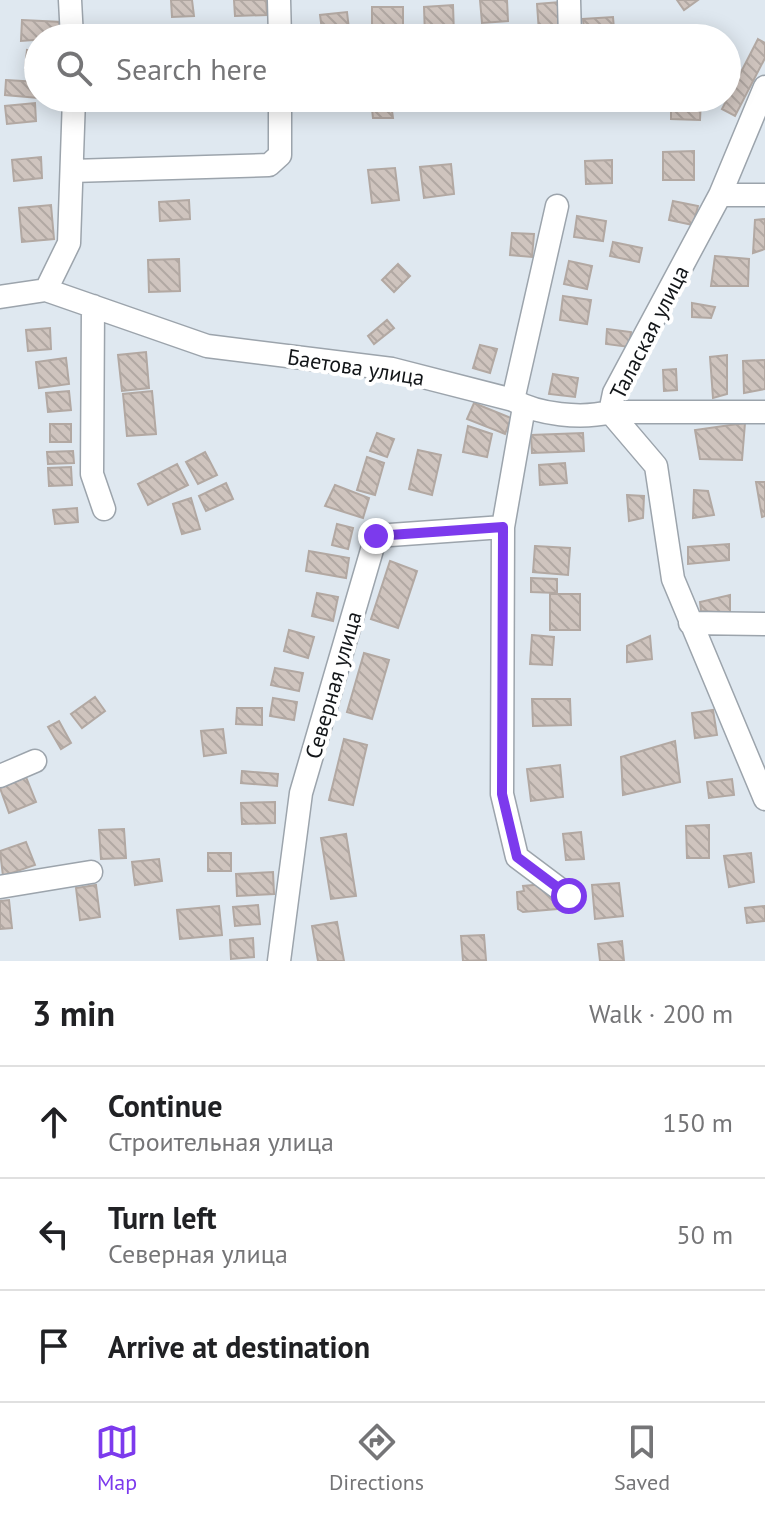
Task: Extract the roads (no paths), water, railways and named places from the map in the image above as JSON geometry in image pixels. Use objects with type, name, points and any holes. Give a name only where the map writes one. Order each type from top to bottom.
[{"type":"street","points":[[70,0],[71,24]]},
{"type":"street","points":[[279,0],[280,24]]},
{"type":"street","points":[[569,0],[570,24]]},
{"type":"street","name":"Талаская улица","points":[[765,87],[720,195],[614,393],[610,412],[656,466],[673,579],[765,799]]},
{"type":"street","points":[[46,290],[69,243],[74,112]]},
{"type":"street","points":[[72,171],[269,165],[280,155],[280,112]]},
{"type":"street","points":[[720,195],[765,195]]},
{"type":"street","points":[[557,206],[518,404],[503,527],[502,794],[517,857],[569,896]]},
{"type":"street","name":"Баетова улица","points":[[0,297],[46,290],[207,346],[392,369],[518,404],[591,417],[610,412],[765,412]]},
{"type":"street","points":[[93,306],[92,474],[104,509]]},
{"type":"street","name":"Северная улица","points":[[279,961],[301,793],[376,536],[503,527]]},
{"type":"street","points":[[690,623],[765,624]]},
{"type":"street","points":[[0,776],[35,761]]},
{"type":"street","points":[[0,887],[91,872]]}]
